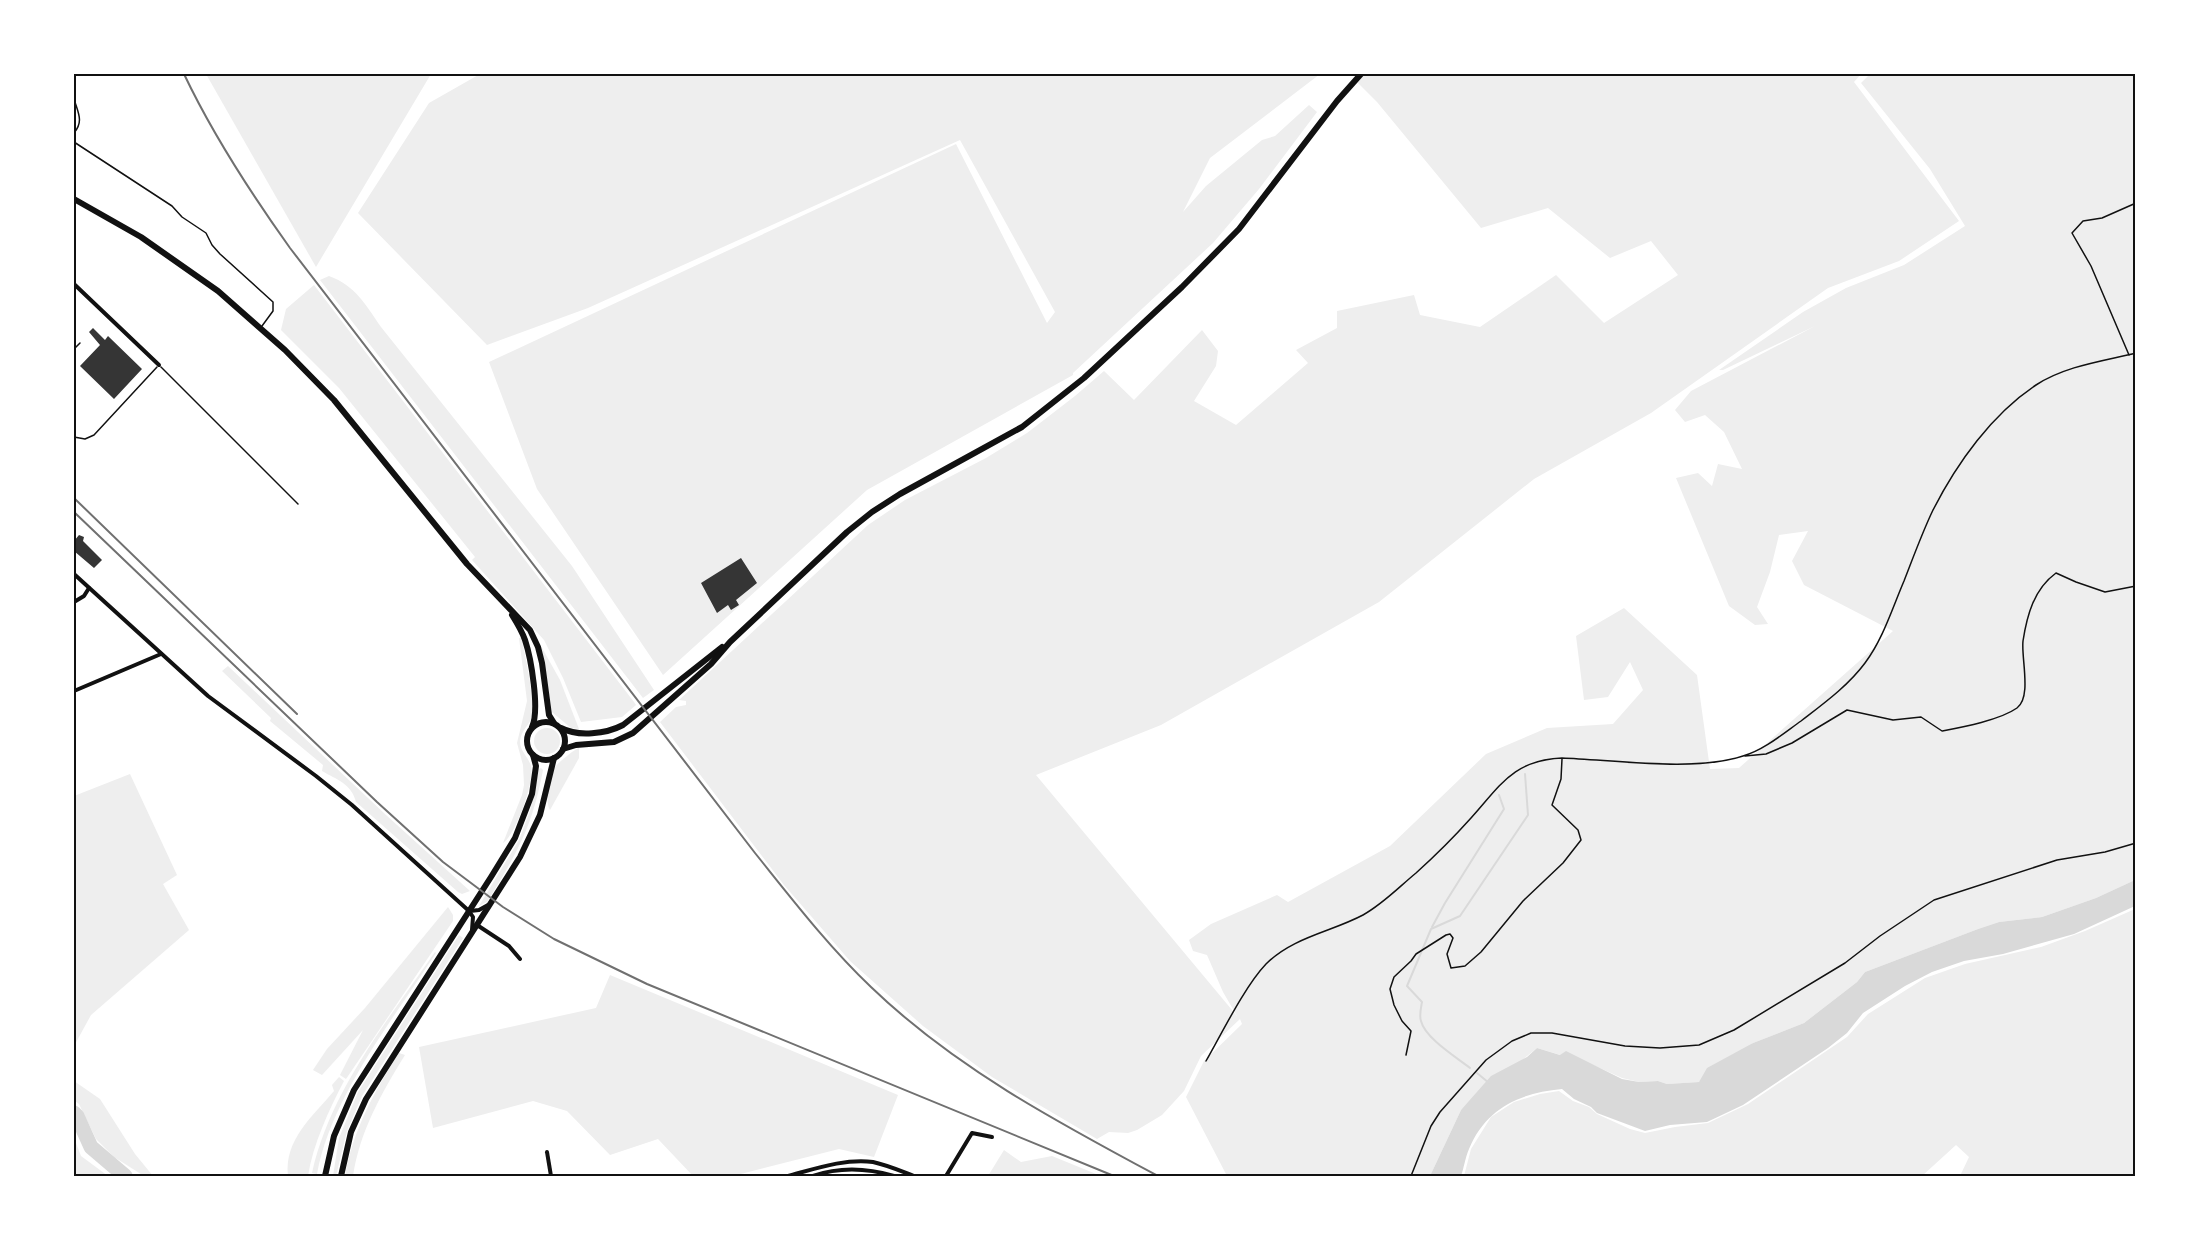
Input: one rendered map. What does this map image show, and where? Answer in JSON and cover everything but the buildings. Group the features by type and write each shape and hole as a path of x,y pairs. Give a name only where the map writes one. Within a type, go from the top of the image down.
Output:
{"main road":[{"path":"340,1176 351,1132 366,1099 520,857 537,823 554,758 563,749 576,745 615,742 633,733 711,664 730,642 833,544 872,512 900,494 1022,427 1084,378 1182,287 1239,229 1337,101 1361,74"},
{"path":"74,199 125,227 218,291 260,327 334,400 467,564 508,609 522,620 534,638 542,663 549,715 561,728 572,732 597,732 623,725 706,658 730,642"},
{"path":"325,1176 334,1136 354,1090 505,855 530,803 536,766 526,742 536,716 527,647 521,630 508,609"},
{"path":"532,727 540,722 554,723"},
{"path":"561,728 565,738 563,749"},
{"path":"533,755 546,760 554,758"}],"street":[{"path":"74,284 159,365"},
{"path":"74,574 207,696 352,805 469,911 474,922 468,939"},
{"path":"74,602 84,596 89,588"},
{"path":"74,691 160,654"},
{"path":"469,911 482,909 496,896"},
{"path":"477,925 509,946 520,959"},
{"path":"946,1176 972,1132 992,1137"},
{"path":"547,1152 550,1176"},
{"path":"788,1176 818,1168 862,1161 887,1166 914,1176"},
{"path":"813,1176 825,1172 855,1170 880,1172 894,1176"}],"lane":[{"path":"74,99 81,119 74,133"},
{"path":"74,142 165,201 182,218 206,233 212,246 273,302 273,311 260,327"},
{"path":"74,349 80,343"},
{"path":"74,437 85,439 94,435 159,365 298,504"}],"path":[{"path":"2129,355 2091,266 2072,233 2084,221 2102,218 2136,203"},
{"path":"1744,756 1768,743 1824,704 1865,663 1883,632 1934,510 1964,460 1990,426 2015,401 2038,384 2056,375 2092,363 2136,353"},
{"path":"1206,1061 1255,979 1264,966 1278,953 1381,904 1440,851 1501,782 1535,762 1562,758 1689,763 1716,762 1766,754 1792,743 1847,710 1893,720 1921,717 1942,731 1979,724 2018,708 2025,698 2023,642 2033,600 2046,581 2056,573 2105,592 2136,585"},
{"path":"1406,1054 1411,1031 1402,1021 1394,1005 1390,989 1394,977 1416,954 1450,934 1453,938 1447,954 1451,968 1465,966 1482,952 1523,901 1563,863 1581,840 1578,830 1552,805 1561,779 1562,758"},
{"path":"1411,1176 1431,1126 1440,1112 1486,1060 1512,1041 1531,1034 1552,1034 1625,1046 1660,1048 1699,1045 1734,1030 1845,963 1880,936 1934,900 2057,860 2105,852 2136,843"}],"shaded area":[{"path":"206,74 431,74 316,267"},
{"path":"480,74 1320,74 1210,158 1183,212 1206,186 1262,140 1275,136 1309,105 1317,112 1259,189 1213,243 1073,375 867,490 663,675 537,489 489,362 956,144 1047,323 1055,312 960,140 588,308 487,345 358,213 429,103"},
{"path":"1361,74 1861,74 1854,82 1959,221 1899,261 1828,288 1651,413 1534,479 1379,602 1161,725 1036,775 1237,1016 1223,992 1207,955 1193,951 1189,940 1211,924 1277,895 1288,902 1390,846 1486,754 1547,728 1613,724 1643,690 1630,662 1608,697 1584,700 1576,636 1624,608 1697,675 1710,769 1739,768 1893,631 1804,585 1792,561 1808,531 1779,535 1770,572 1757,607 1768,624 1755,625 1729,606 1676,478 1698,473 1712,486 1718,464 1742,469 1724,432 1705,415 1685,422 1675,410 1691,391 1815,326 1719,370 1803,312 1846,288 1904,265 1965,226 1930,169 1861,83 1870,74 2135,74 2135,880 2096,898 2042,917 1999,922 1865,972 1857,982 1804,1023 1753,1043 1699,1082 1667,1084 1658,1081 1639,1082 1622,1078 1591,1064 1537,1048 1461,1110 1430,1176 1227,1176 1186,1097 1204,1061 1242,1024 1240,1019 1201,1056 1184,1091 1162,1115 1137,1130 1128,1133 1109,1132 1097,1139 992,1077 923,1026 850,961 784,885 660,722 676,707 686,705 686,701 679,700 868,525 905,500 986,458 1027,433 1104,371 1134,400 1202,330 1218,351 1216,366 1194,401 1236,425 1308,363 1296,350 1337,328 1337,311 1414,295 1420,315 1480,327 1556,275 1604,323 1678,275 1651,241 1610,258 1548,208 1481,228 1377,102 1355,80"},
{"path":"329,276 353,290 365,303 381,327 572,566 654,690 643,698 320,280"},
{"path":"314,285 634,702 636,705 622,717 581,722 544,640 472,560 475,557 339,388 281,330 286,309"},
{"path":"519,638 521,638 527,665 533,709 520,745 530,763 531,773 519,819 503,843 524,785 523,765 517,743 527,701"},
{"path":"541,646 560,680 579,729 571,728 552,712"},
{"path":"228,666 470,891 462,894 458,892 356,802 347,786 322,771 323,765 270,721 271,718 222,671"},
{"path":"547,728 556,732 560,741 556,750 547,754 538,750 534,741 538,732"},
{"path":"579,748 579,758 550,810 547,796 551,773 561,761"},
{"path":"541,768 543,770 535,805 524,835 487,902 479,906 519,840 530,811"},
{"path":"130,774 177,875 163,884 189,930 91,1015 74,1046 74,796"},
{"path":"2135,880 2135,906 2074,934 2003,954 1964,961 1932,972 1863,1013 1847,1033 1828,1048 1743,1105 1707,1122 1670,1125 1645,1131 1597,1113 1562,1089 1547,1091 1519,1099 1495,1113 1476,1135 1466,1156 1461,1176 1430,1176 1461,1110 1491,1076 1527,1057 1537,1048 1560,1055 1566,1051 1622,1079 1639,1082 1658,1081 1667,1084 1699,1082 1707,1068 1753,1043 1804,1023 1857,982 1865,972 1999,922 2042,917 2096,898"},
{"path":"448,907 453,915 453,921 346,1079 340,1075 363,1030 322,1075 313,1070 327,1049 365,1008"},
{"path":"2135,909 2135,1176 1960,1176 1969,1157 1956,1145 1922,1176 1464,1176 1471,1149 1491,1117 1514,1102 1559,1091 1573,1101 1589,1107 1597,1114 1630,1129 1645,1133 1708,1123 1748,1104 1847,1037 1868,1014 1925,978 1965,964 2041,947"},
{"path":"459,935 463,938 362,1096 347,1131 336,1176 333,1176 339,1138 358,1092"},
{"path":"435,952 350,1087 324,1145 317,1174 312,1173 332,1113 346,1085 380,1030"},
{"path":"610,975 898,1095 874,1157 839,1149 733,1176 693,1176 658,1139 610,1155 567,1111 533,1101 433,1128 419,1047 596,1008"},
{"path":"399,1053 405,1055 366,1128 353,1176 345,1176 359,1127 381,1082"},
{"path":"339,1077 344,1081 327,1115 308,1176 288,1176 290,1151 295,1140 334,1091 332,1085"},
{"path":"74,1081 100,1099 135,1154 153,1176 144,1176 114,1157 96,1139 79,1104 74,1100"},
{"path":"74,1138 81,1156 108,1176 74,1176"},
{"path":"1004,1150 1021,1162 1052,1156 1101,1176 988,1176"}],"waterway":[{"path":"1470,1068 1428,1034 1420,1019 1422,1002 1407,986 1431,929 1460,916 1528,815 1525,774"},
{"path":"1432,927 1504,809 1499,795"},
{"path":"1477,1073 1489,1083"},
{"path":"74,1113 91,1147 125,1176"}],"railway":[{"path":"184,74 233,163 290,248 755,853 825,939 871,987 903,1016 972,1068 1045,1114 1158,1176"},
{"path":"74,498 297,714"},
{"path":"74,512 377,802 443,862 503,907 554,939 647,984 1114,1176"}]}
